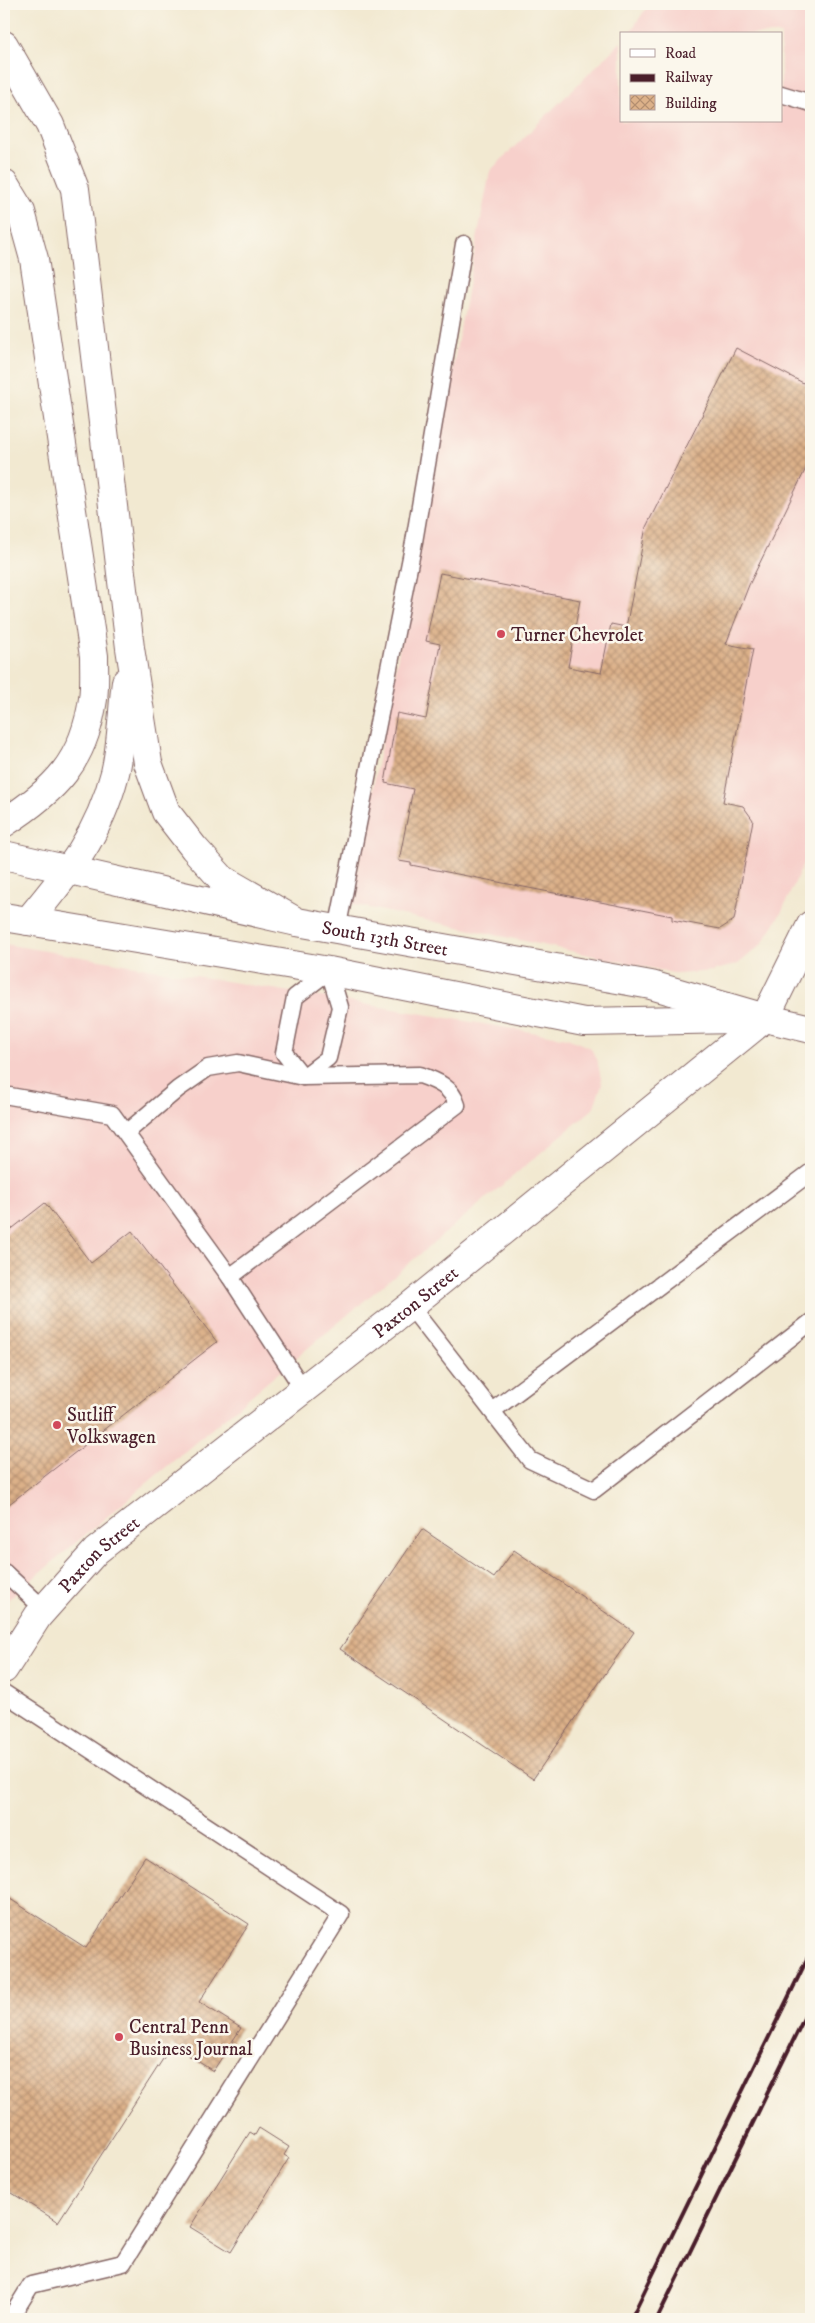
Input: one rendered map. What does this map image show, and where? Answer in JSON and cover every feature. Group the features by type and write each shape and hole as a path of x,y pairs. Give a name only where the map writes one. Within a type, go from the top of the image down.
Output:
{"main road":[{"path":"4,45 50,125 75,189 130,648 148,763 166,812 194,848 222,879 297,922"},
{"path":"4,184 21,212 34,259 94,656 94,698 82,744 55,785 32,805 4,823"},
{"path":"16,919 71,869 101,817 115,772 130,648"},
{"name":"South 13th Street","path":"4,855 297,922 651,985 811,1029"},
{"name":"South 13th Street","path":"16,919 329,971 584,1022 766,1018"},
{"name":"Paxton Street","path":"4,1670 44,1609 96,1551 410,1306 766,1018 811,924"}],"lane":[{"path":"782,94 811,103"},
{"path":"337,930 414,542 464,244"},
{"path":"329,971 340,1007 328,1058 303,1077 284,1054 295,997 329,971"},
{"path":"126,1132 178,1089 208,1068 238,1063 303,1077 381,1074 420,1076 434,1080 454,1094 457,1105 230,1277"},
{"path":"4,1095 112,1114 230,1277 303,1389"},
{"path":"492,1411 811,1172"},
{"path":"410,1306 530,1460 594,1490 811,1322"},
{"path":"4,1572 44,1609"},
{"path":"4,1694 341,1914 123,2263 31,2285 10,2319"}],"shaded area":[{"path":"649,4 811,4 811,847 781,913 762,944 738,964 712,971 678,974 351,904 490,171 620,43 620,122 782,122 782,32 630,32"},
{"path":"4,944 567,1038 591,1048 598,1064 602,1084 593,1109 4,1603"}],"building":[{"name":"Turner Chevrolet","path":"736,348 811,387 811,458 749,585 726,644 753,649 723,802 743,806 753,820 734,920 720,929 672,920 672,916 411,865 411,863 399,861 413,789 385,783 397,713 426,719 440,644 426,641 440,573 580,600 568,667 601,673 611,624 626,627 646,527"},
{"name":"Sutliff Volkswagen","path":"45,1203 91,1263 132,1231 217,1342 4,1508 4,1235"},
{"path":"422,1529 494,1578 514,1550 634,1632 533,1779 340,1649"},
{"name":"Central Penn Business Journal","path":"145,1857 249,1924 199,2002 241,2028 213,2071 172,2045 58,2222 4,2188 4,1895 86,1948"},
{"path":"259,2128 289,2147 284,2155 289,2158 231,2252 190,2227 250,2132 255,2135"}],"railway":[{"path":"631,2319 811,1951"},
{"path":"657,2319 811,2004"}],"place":[{"name":"Turner Chevrolet","path":"501,634"},
{"name":"Sutliff Volkswagen","path":"57,1425"},
{"name":"Central Penn Business Journal","path":"119,2037"}]}
